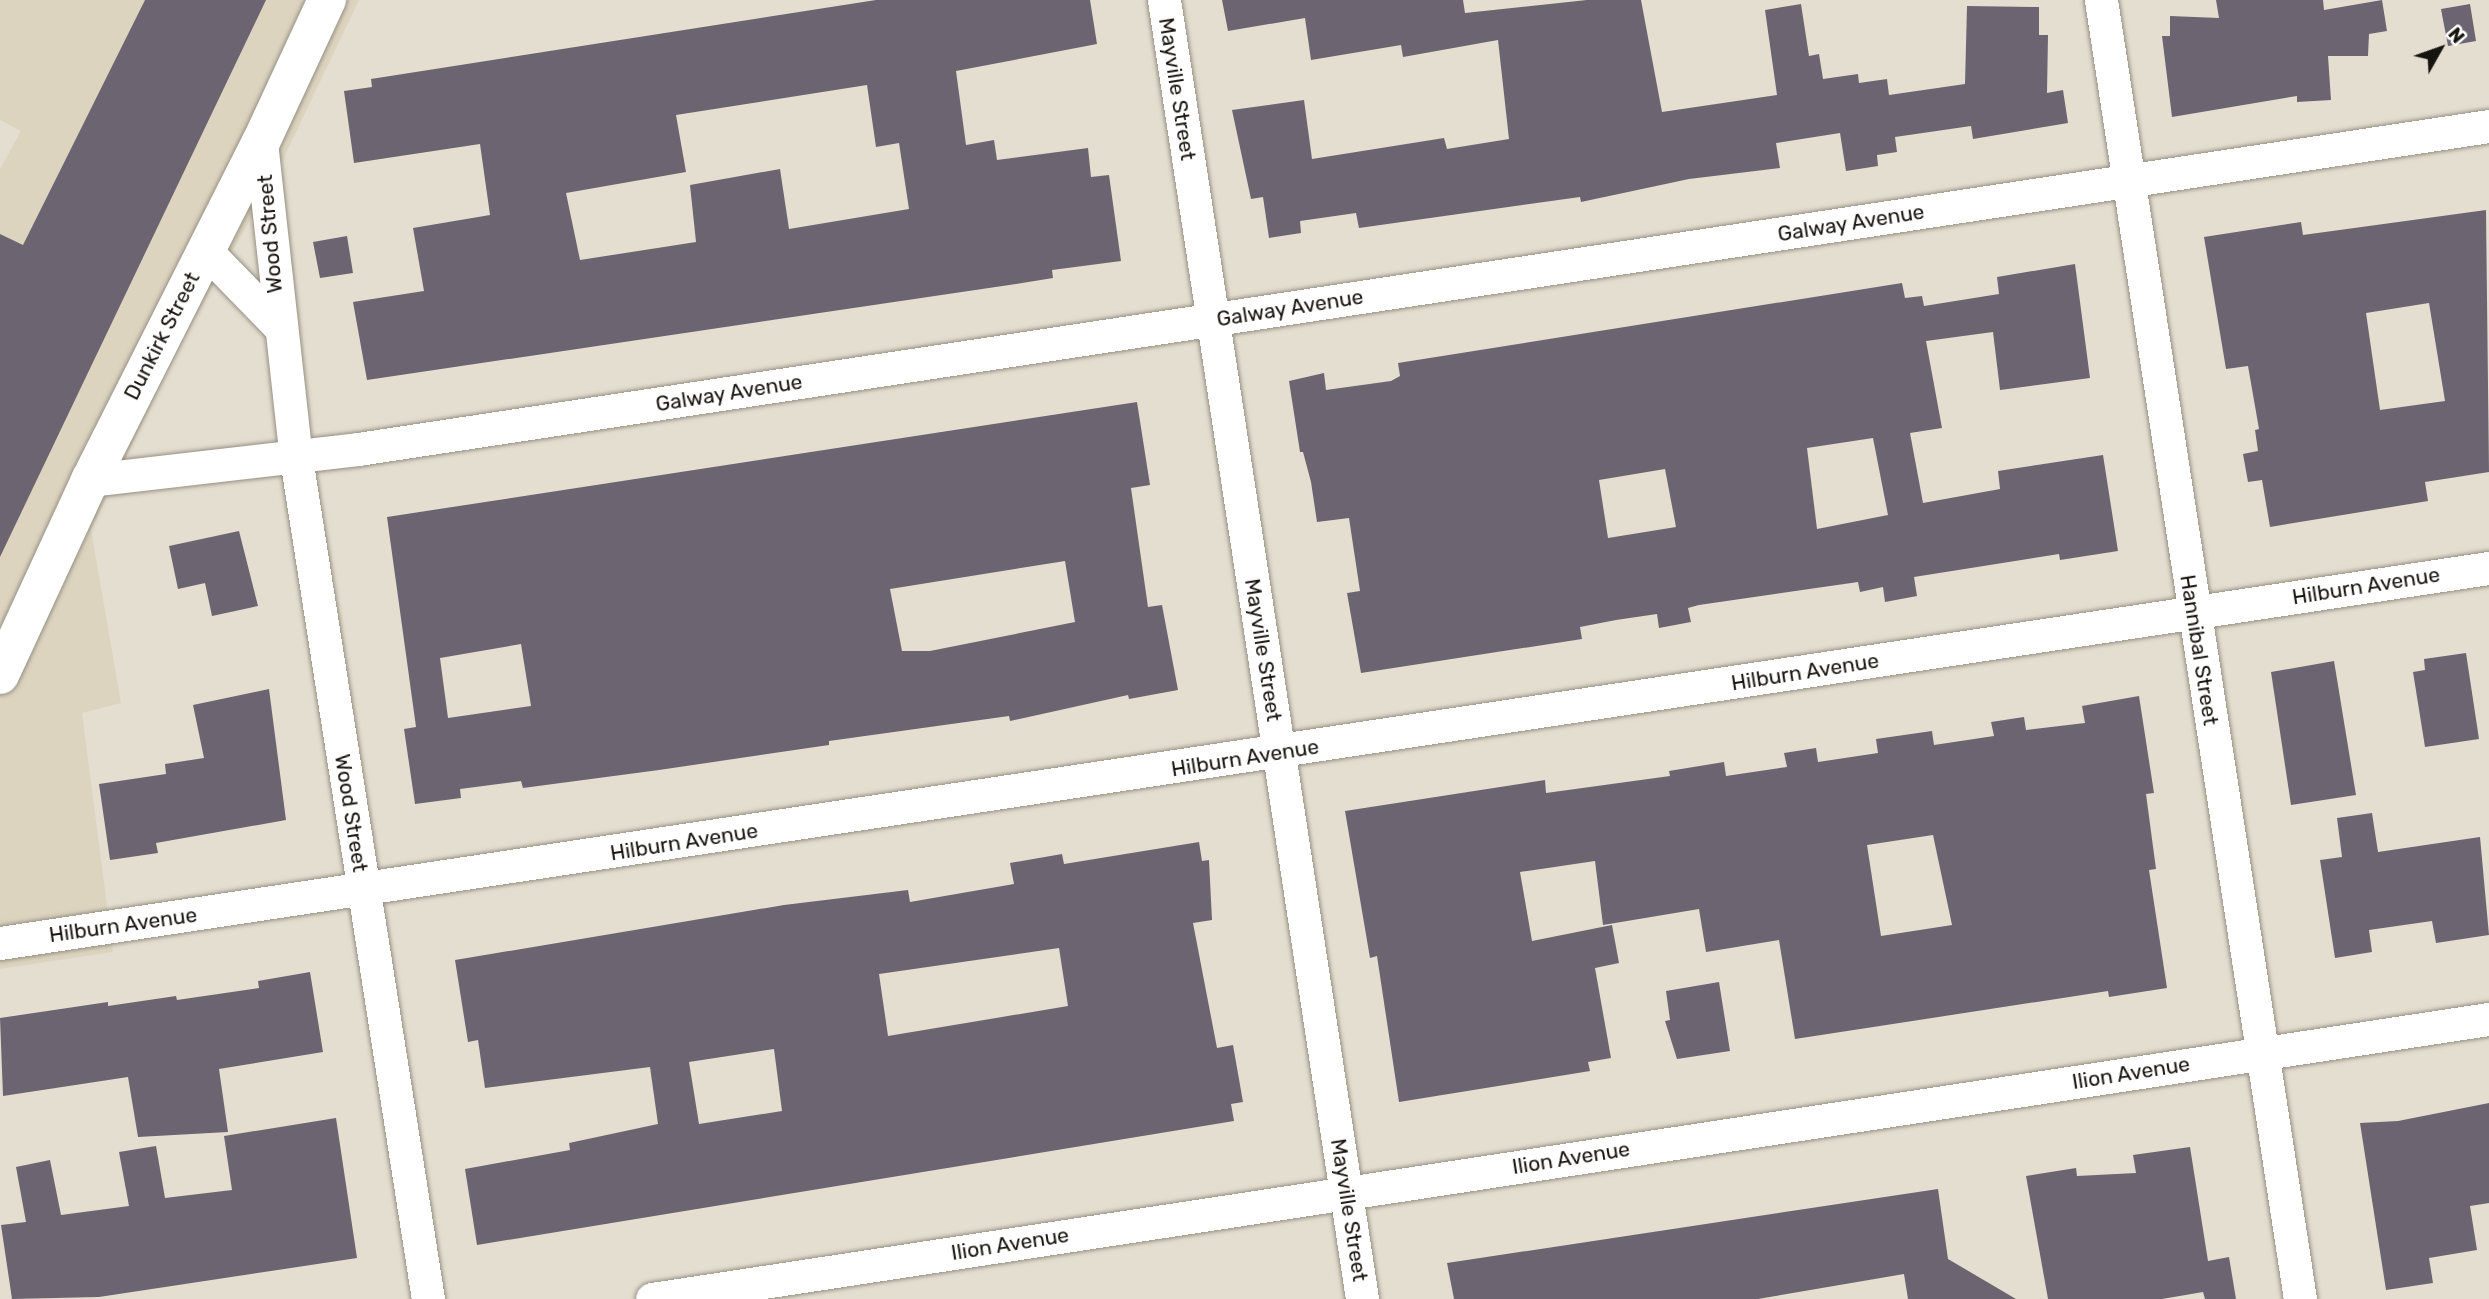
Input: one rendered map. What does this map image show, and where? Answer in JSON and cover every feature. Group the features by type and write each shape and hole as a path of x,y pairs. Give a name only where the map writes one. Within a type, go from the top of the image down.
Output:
{"main road":[{"name":"Dunkirk Street","path":"0,675 90,480 261,142 327,0"}],"street":[{"name":"Mayville Street","path":"1164,0 1362,1299"},
{"name":"Hannibal Street","path":"2101,0 2300,1299"},
{"name":"Galway Avenue","path":"90,480 296,458 2489,126"},
{"name":"Wood Street","path":"261,142 279,326 296,458 428,1299"},
{"name":"Wood Street","path":"205,250 279,326"},
{"name":"Hilburn Avenue","path":"0,943 1279,753 2489,568"},
{"name":"Ilion Avenue","path":"652,1299 2489,1019"}],"shaded area":[{"path":"0,0 359,0 278,170 180,344 91,530 121,703 82,713 113,952 0,969 0,169 21,131 0,120"}],"building":[{"path":"145,0 266,0 0,557 0,234 23,245"},
{"path":"876,0 1090,0 1097,44 956,71 966,145 994,140 997,160 1088,148 1091,177 1109,175 1121,261 1052,270 1053,278 1016,284 367,380 353,302 424,291 413,228 490,215 480,144 354,163 344,91 372,87 371,79","holes":["867,85 876,147 899,143 909,209 789,229 780,169 690,185 696,242 580,260 566,193 686,172 676,115"]},
{"path":"1222,0 1463,0 1465,13 1587,0 1641,0 1662,112 1777,95 1765,10 1801,4 1809,56 1819,54 1823,79 1858,74 1859,83 1887,79 1889,95 1965,84 1967,6 2039,7 2039,35 2048,35 2047,93 2063,90 2068,123 1973,139 1971,126 1895,137 1897,152 1877,155 1878,166 1846,171 1840,133 1776,143 1780,168 1689,179 1581,202 1580,197 1359,228 1356,213 1300,221 1301,233 1269,238 1263,197 1251,199 1232,110 1304,100 1312,159 1444,138 1447,149 1509,139 1498,40 1403,57 1401,45 1311,60 1305,18 1228,31"},
{"path":"2216,0 2323,0 2324,10 2382,0 2387,31 2369,34 2368,56 2328,56 2331,100 2297,102 2297,96 2172,117 2162,36 2170,36 2170,16 2219,18"},
{"path":"2470,4 2476,41 2448,46 2441,9"},
{"path":"2486,210 2489,472 2425,482 2428,501 2270,527 2262,480 2248,482 2243,454 2258,451 2255,430 2259,429 2248,366 2226,369 2204,237 2301,222 2303,235","holes":["2429,303 2445,401 2380,410 2366,313"]},
{"path":"347,236 353,273 320,278 313,242"},
{"path":"2075,264 2090,378 2000,390 1993,332 1926,341 1942,428 1910,433 1923,503 2000,489 1998,471 2103,455 2118,551 2060,560 2059,554 1914,577 1917,596 1885,602 1883,587 1860,592 1858,582 1699,605 1688,608 1691,622 1659,628 1657,614 1616,620 1580,627 1582,639 1361,673 1347,593 1360,591 1349,518 1317,522 1311,482 1303,452 1300,452 1289,381 1324,373 1326,390 1391,381 1400,376 1398,363 1902,283 1905,298 1922,296 1924,306 1999,294 1997,277","holes":["1873,438 1888,515 1817,529 1807,448","1665,469 1676,527 1608,538 1599,480"]},
{"path":"1137,402 1150,485 1131,488 1148,607 1162,605 1178,690 1129,699 1128,695 1010,721 1009,716 829,741 829,745 659,770 523,788 521,781 460,789 461,798 415,804 404,729 416,727 387,517","holes":["1065,561 1075,622 930,651 902,651 890,589","521,644 531,706 448,718 440,658"]},
{"path":"239,531 258,606 212,616 205,583 178,589 169,546"},
{"path":"2466,653 2479,739 2425,747 2413,672 2425,670 2424,659"},
{"path":"2334,661 2356,795 2291,805 2271,672"},
{"path":"269,689 286,820 156,843 158,853 110,860 99,784 166,774 165,764 204,758 193,705"},
{"path":"2139,696 2154,793 2146,794 2156,869 2149,870 2167,988 2109,997 2108,991 1795,1039 1779,940 1706,952 1699,909 1603,925 1595,861 1520,872 1532,941 1612,925 1619,963 1595,968 1611,1058 1588,1062 1590,1071 1399,1102 1377,956 1370,958 1345,811 1545,780 1546,793 1670,776 1669,771 1724,762 1726,776 1787,767 1784,753 1816,748 1818,762 1878,753 1876,739 1932,731 1934,745 1994,736 1991,722 2024,717 2026,730 2085,723 2082,706","holes":["1933,835 1952,925 1881,936 1867,845"]},
{"path":"2372,813 2378,852 2480,837 2489,935 2436,943 2432,921 2369,930 2372,952 2335,958 2320,860 2342,857 2337,818"},
{"path":"1199,842 1202,861 1209,860 1212,920 1193,923 1217,1048 1233,1045 1243,1102 1231,1104 1234,1121 477,1245 465,1169 570,1150 569,1143 658,1124 650,1067 485,1088 478,1040 468,1042 455,960 784,905 908,890 910,902 1014,884 1010,863 1062,854 1064,864","holes":["1059,948 1068,1006 888,1036 879,974","774,1049 782,1111 699,1124 689,1062"]},
{"path":"310,972 323,1052 219,1069 228,1132 138,1137 128,1077 3,1096 0,1018 108,1002 108,1006 176,996 177,1000 259,988 258,981"},
{"path":"1719,982 1730,1051 1677,1059 1665,1021 1670,1020 1666,991"},
{"path":"2489,1103 2489,1203 2470,1206 2477,1250 2429,1258 2433,1283 2386,1290 2360,1123 2398,1121"},
{"path":"336,1118 357,1258 99,1297 12,1299 1,1225 26,1222 16,1167 50,1160 61,1215 129,1206 119,1152 156,1146 165,1198 232,1190 224,1136"},
{"path":"2190,1147 2208,1261 2229,1257 2236,1299 2205,1299 2203,1292 2162,1299 2048,1299 2026,1176 2076,1168 2077,1176 2136,1173 2133,1155"},
{"path":"1938,1189 1948,1259 2016,1299 1908,1299 1904,1274 1758,1299 1454,1299 1447,1263"}]}
